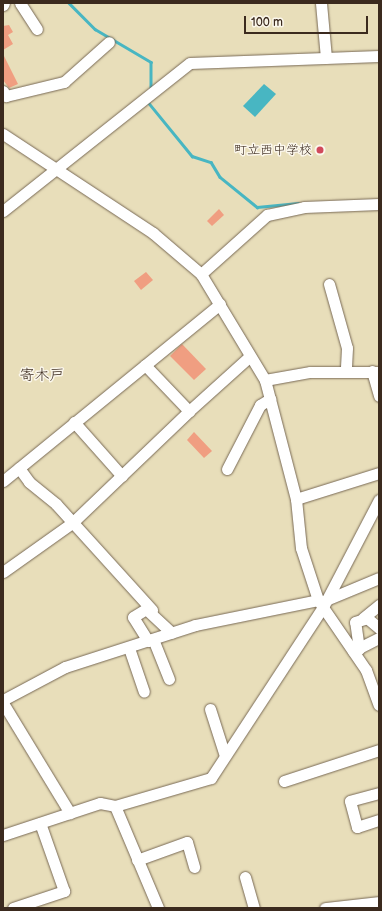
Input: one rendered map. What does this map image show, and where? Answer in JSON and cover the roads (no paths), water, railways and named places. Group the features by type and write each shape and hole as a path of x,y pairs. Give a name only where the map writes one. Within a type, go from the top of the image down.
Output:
{"street":[{"path":"20,3 37,29"},
{"path":"321,3 326,58"},
{"path":"3,91 6,96 64,82 109,42"},
{"path":"3,211 190,63 379,56"},
{"path":"3,134 57,167 153,232 201,274 265,380 296,499 301,548 322,602 356,650 366,670 379,705"},
{"path":"201,274 267,215 304,207 379,205"},
{"path":"329,284 347,348 346,370"},
{"path":"3,481 220,304"},
{"path":"3,572 72,523 189,411 250,356"},
{"path":"145,365 189,411"},
{"path":"265,380 310,372 346,370 375,372 379,396"},
{"path":"227,469 260,405 270,399"},
{"path":"74,422 122,476"},
{"path":"18,468 72,523 172,633"},
{"path":"296,499 379,473"},
{"path":"3,835 100,803 115,806 212,778 322,602 379,500"},
{"path":"70,812 3,702 65,667 129,648 172,633 275,607 322,602 379,578"},
{"path":"356,650 355,622 379,606"},
{"path":"152,610 146,609 133,617 150,640 169,679"},
{"path":"363,618 379,628"},
{"path":"356,650 379,638"},
{"path":"129,648 144,692"},
{"path":"210,709 225,756"},
{"path":"284,781 379,750"},
{"path":"379,793 350,801 357,827 379,820"},
{"path":"115,806 158,908"},
{"path":"13,908 64,891 40,823"},
{"path":"137,860 187,842 194,867"},
{"path":"245,877 254,908"},
{"path":"324,908 376,904"}],"water":[{"path":"264,84 276,94 255,117 243,106"}],"waterway":[{"path":"69,3 95,29 151,62 151,89"},
{"path":"148,102 192,156 211,162 220,177 257,207 298,203"}],"place":[{"name":"町立西中学校","path":"320,150"}],"district":[{"name":"寄木戸","path":"42,376"}]}
